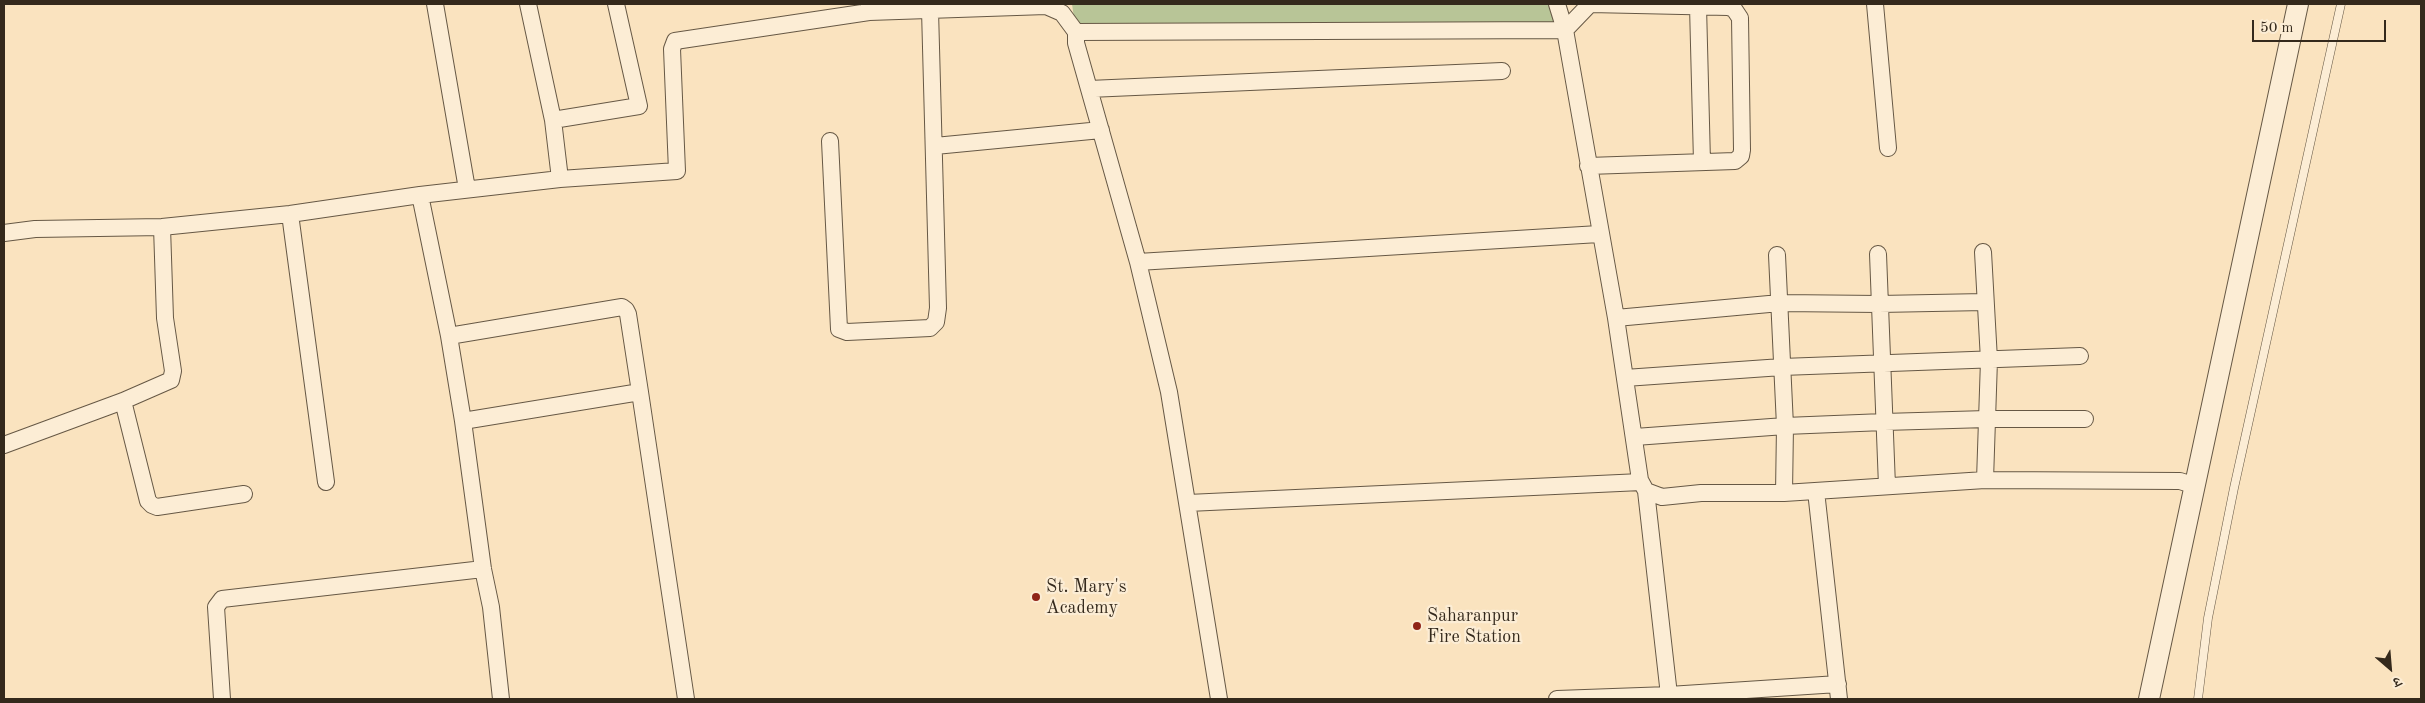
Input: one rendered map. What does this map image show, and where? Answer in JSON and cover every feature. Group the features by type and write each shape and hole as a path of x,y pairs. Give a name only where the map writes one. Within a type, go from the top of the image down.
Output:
{"street":[{"path":"434,4 467,189"},
{"path":"528,4 553,120 560,179"},
{"path":"553,120 639,106 616,4"},
{"path":"1557,4 1565,30 1644,487 1669,697"},
{"path":"1076,32 1565,30 1590,4 1728,7 1734,9 1740,18 1741,156 1735,161 1588,166"},
{"path":"1875,4 1888,148"},
{"path":"2150,699 2298,4"},
{"path":"4,233 35,228 162,227 290,214 467,189 560,179 678,171 672,49 675,40 869,8 930,10 1046,6 1062,13 1076,32 1076,44 1138,262 1169,392 1219,699"},
{"path":"1698,6 1702,162"},
{"path":"830,141 838,323 841,331 926,328 936,322 938,308 930,10"},
{"path":"1089,89 1502,71"},
{"path":"935,146 1101,130"},
{"path":"420,195 449,336 463,421 483,569 492,606 501,699"},
{"path":"290,214 326,482"},
{"path":"4,445 123,401 168,382 172,376 165,318 162,227"},
{"path":"1138,262 1599,234"},
{"path":"1983,252 1984,302 1989,360 1985,480"},
{"path":"1878,254 1887,486"},
{"path":"1777,256 1785,426 1784,493"},
{"path":"1616,318 1780,303 1984,302"},
{"path":"449,336 622,307 628,314 686,699"},
{"path":"1625,378 1782,366 2080,356"},
{"path":"463,421 640,392"},
{"path":"123,401 148,501 157,507 244,494"},
{"path":"1635,437 1785,426 1884,422 2085,419"},
{"path":"1188,503 1644,487 1662,497 1701,493 1784,493 1985,480 2180,481 2196,486"},
{"path":"1557,699 1838,692 1816,491"},
{"path":"222,699 216,607 222,599 483,569"}],"lane":[{"path":"2198,699 2208,618 2234,488 2341,4"}],"green space":[{"path":"1072,4 1557,4 1565,30 1076,32"}],"place":[{"name":"St. Mary's Academy","path":"1036,597"},
{"name":"Saharanpur Fire Station","path":"1417,626"}]}
